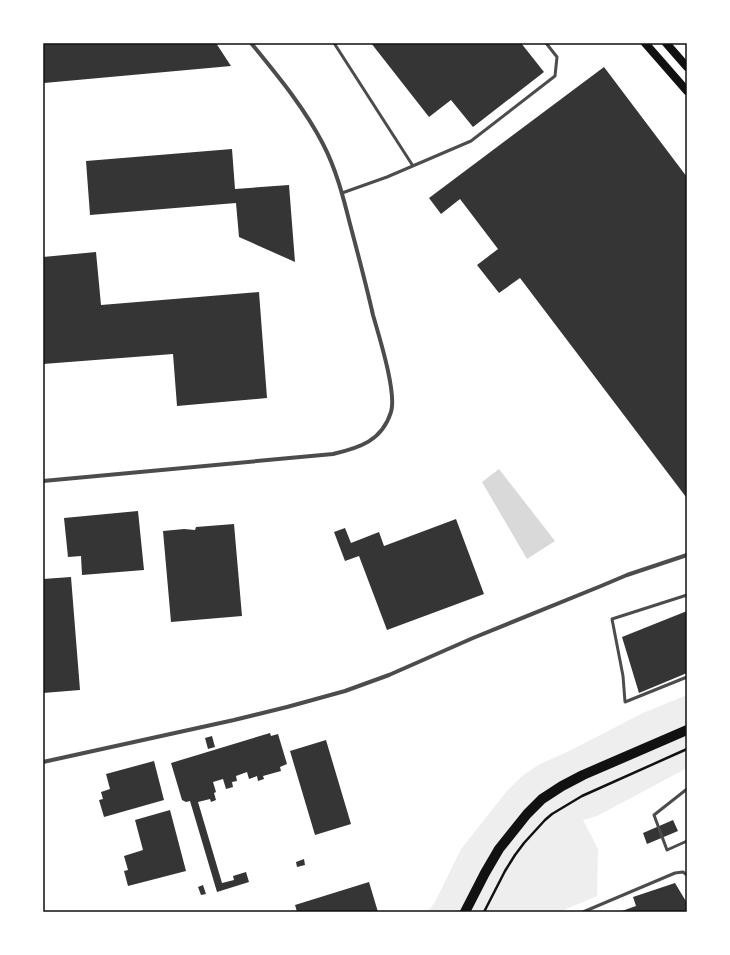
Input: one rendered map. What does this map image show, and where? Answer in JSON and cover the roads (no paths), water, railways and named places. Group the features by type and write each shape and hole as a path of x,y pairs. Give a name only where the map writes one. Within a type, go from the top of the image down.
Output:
{"main road":[{"path":"645,43 687,91"},
{"path":"666,43 687,67"},
{"path":"466,912 485,873 500,849 527,814 542,799 583,775 687,730"}],"street":[{"path":"43,481 333,454 355,449 365,444 374,438 388,420 392,411 392,400 386,366 336,172 309,118 251,43"},
{"path":"43,762 250,716 345,691 389,675 601,586 687,555"}],"lane":[{"path":"334,43 413,166"},
{"path":"342,193 387,177 471,141 555,76 557,58 546,43"},
{"path":"687,595 612,619 623,676 625,702 687,677"},
{"path":"687,789 654,815 667,850 687,840"},
{"path":"583,912 674,873 683,872 687,875"}]}
